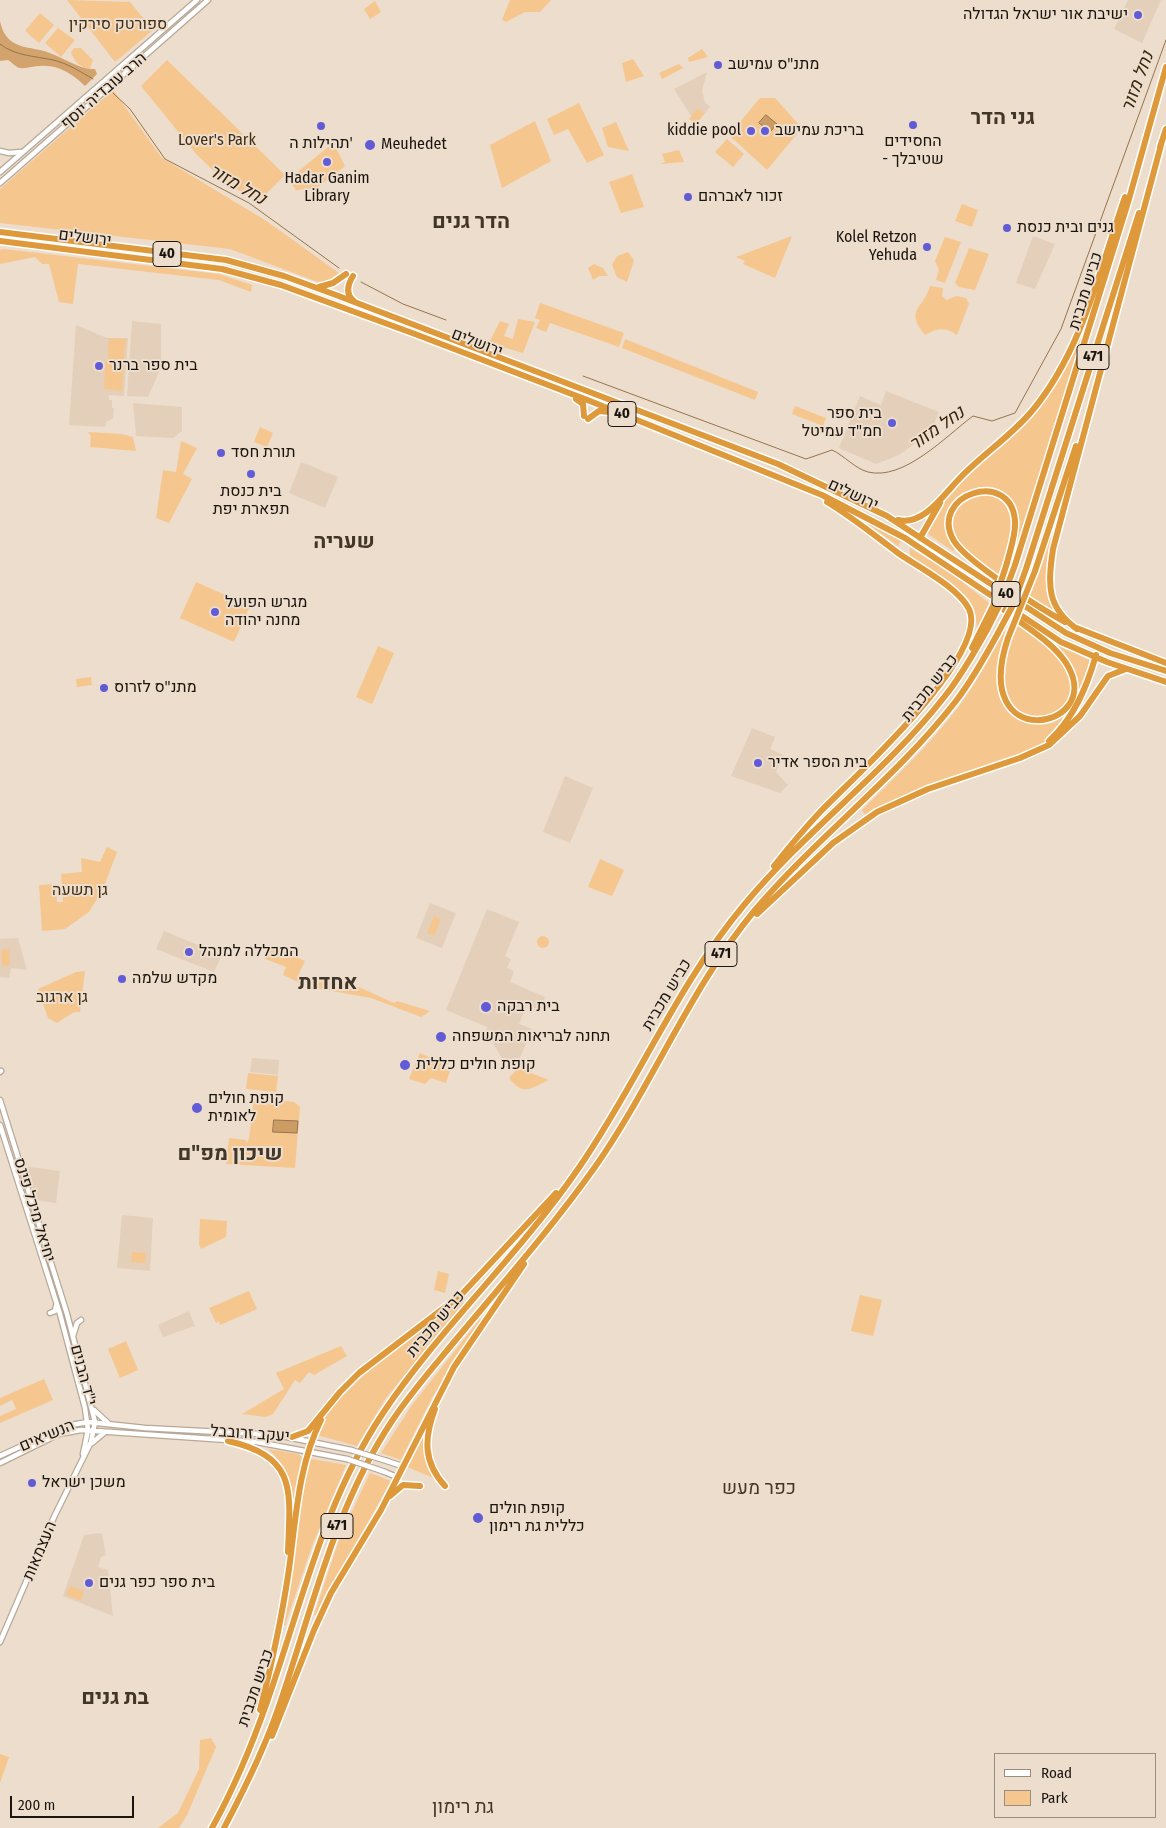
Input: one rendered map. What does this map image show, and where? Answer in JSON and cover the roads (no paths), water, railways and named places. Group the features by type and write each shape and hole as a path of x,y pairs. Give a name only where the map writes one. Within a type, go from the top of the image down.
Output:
{"highway":[{"name":"כביש מכבית","path":"212,1828 253,1741 319,1540 357,1455 404,1385 538,1223 582,1164 695,973 743,906 790,854 915,731 948,693 1002,600 1015,565 1126,209 1140,152 1166,68"},
{"name":"כביש מכבית","path":"224,1828 252,1771 278,1708 328,1550 348,1501 392,1421 421,1382 552,1224 608,1147 695,996 739,930 781,882 936,725 965,688 998,634 1026,569 1166,129"},
{"path":"1077,629 1064,619 1055,605 1050,592 1049,576 1057,528 1161,145"},
{"path":"887,516 903,521 916,519 932,508 950,488 1024,420 1046,393 1078,333 1140,152"},
{"name":"ירושלים","path":"1,232 226,260 310,285 778,464 887,516 920,536"},
{"name":"ירושלים","path":"0,241 222,269 281,285 628,416 807,489 877,522 921,548"},
{"path":"0,245 13,242"},
{"path":"310,285 325,286 350,275 349,294 357,303"},
{"path":"956,572 1048,645 1066,663 1074,685 1070,703 1061,713 1047,720 1033,722 1020,716 1009,706 1002,692 1000,676 1008,638 1035,570 1103,364"},
{"path":"550,386 582,402 586,418 599,411 628,416"},
{"path":"921,548 920,536 950,488"},
{"path":"743,906 801,833 927,700 960,655 972,627 968,608 954,592 897,552 860,522 807,489"},
{"path":"986,626 997,596 1007,563 1015,527 1011,507 1003,498 993,492 981,491 967,494 957,503 951,515 950,528 957,544 967,555 1021,594 1077,629 1166,663"},
{"name":"40","path":"920,536 1046,622 1095,647 1166,671"},
{"name":"40","path":"921,548 1041,630 1096,657 1166,682"},
{"path":"1020,758 1043,746 1063,728 1082,696 1096,657 1095,647"},
{"path":"739,930 833,843 877,812 928,788 1039,751 1058,740 1085,710 1108,676 1116,671 1129,669"},
{"path":"292,1437 308,1431 359,1373 468,1289 582,1164"},
{"path":"252,1771 279,1722 326,1603 385,1503 446,1382 476,1332 552,1224"},
{"path":"445,1486 431,1467 426,1447 429,1425 446,1382"},
{"path":"253,1741 275,1652 287,1586 302,1468 311,1440 330,1404"},
{"path":"228,1440 263,1452 275,1461 284,1475 288,1520 287,1586"},
{"path":"385,1503 400,1486 408,1484 420,1486"}],"main road":[{"name":"הרב עובדיה יוסף","path":"0,172 197,0"},
{"name":"הרב עובדיה יוסף","path":"0,183 208,0"},
{"path":"0,151 14,154 22,152"},
{"name":"יחיאל מיכל פינס","path":"0,1100 68,1319"},
{"name":"יחיאל מיכל פינס","path":"0,1124 61,1319"},
{"path":"50,1313 55,1311 57,1305"},
{"name":"י''ד הבנים","path":"61,1319 88,1422"},
{"name":"י''ד הבנים","path":"68,1319 92,1408 95,1422 94,1431"},
{"path":"72,1337 76,1323 81,1320"},
{"path":"76,1422 82,1417 85,1408"},
{"path":"92,1408 102,1419 112,1425"},
{"name":"הנשיאים","path":"0,1456 76,1422 95,1422"},
{"name":"העצמאות","path":"81,1461 88,1422"},
{"name":"יעקב זרובבל","path":"95,1422 112,1425 256,1433 292,1437 351,1450 402,1466"},
{"name":"הנשיאים","path":"0,1464 59,1434 88,1430 94,1431"},
{"name":"יעקב זרובבל","path":"94,1431 257,1442 347,1460 397,1476"},
{"name":"העצמאות","path":"0,1642 89,1446 94,1431"},
{"path":"89,1446 106,1432"}],"waterway":[{"name":"נחל מזור","path":"583,376 806,459 832,450 858,468 868,472 882,473 910,464 973,416 992,421 1015,413 1061,329 1166,40"},
{"name":"נחל מזור","path":"0,44 12,51 25,55 63,63 93,79"},
{"name":"נחל מזור","path":"113,93 130,109 165,159 249,203 339,268"},
{"name":"נחל מזור","path":"361,282 403,304 446,320"}],"place":[{"name":"ישיבת אור ישראל הגדולה","path":"1138,15"},
{"name":"מתנ\"ס עמישב","path":"718,65"},
{"name":"החסידים - שטיבלך","path":"913,125"},
{"name":"תהילות ה'","path":"321,126"},
{"name":"kiddie pool","path":"751,131"},
{"name":"בריכת עמישב","path":"765,131"},
{"name":"Meuhedet","path":"370,145"},
{"name":"Hadar Ganim Library","path":"327,162"},
{"name":"זכור לאברהם","path":"688,197"},
{"name":"גנים ובית כנסת","path":"1007,228"},
{"name":"Kolel Retzon Yehuda","path":"927,247"},
{"name":"בית ספר ברנר","path":"99,366"},
{"name":"בית ספר חמ\"ד עמיטל","path":"892,423"},
{"name":"תורת חסד","path":"221,453"},
{"name":"בית כנסת תפארת יפת","path":"251,474"},
{"name":"מגרש הפועל מחנה יהודה","path":"215,612"},
{"name":"מתנ\"ס לזרוס","path":"104,688"},
{"name":"בית הספר אדיר","path":"758,763"},
{"name":"המכללה למנהל","path":"189,952"},
{"name":"מקדש שלמה","path":"122,979"},
{"name":"בית רבקה","path":"486,1007"},
{"name":"תחנה לבריאות המשפחה","path":"441,1037"},
{"name":"קופת חולים כללית","path":"405,1065"},
{"name":"קופת חולים לאומית","path":"197,1108"},
{"name":"משכן ישראל","path":"32,1483"},
{"name":"קופת חולים כללית גת רימון","path":"478,1518"},
{"name":"בית ספר כפר גנים","path":"89,1583"}],"district":[{"name":"גני הדר","path":"1003,118"},
{"name":"הדר גנים","path":"471,222"},
{"name":"שעריה","path":"344,542"},
{"name":"אחדות","path":"328,983"},
{"name":"שיכון מפ\"ם","path":"230,1154"},
{"name":"כפר מעש","path":"759,1489"},
{"name":"בת גנים","path":"115,1698"},
{"name":"גת רימון","path":"463,1808"}],"park label":[{"name":"ספורטק סירקין","path":"118,25"},
{"name":"Lover's Park","path":"217,141"},
{"name":"גן תשעה","path":"80,891"},
{"name":"גן ארגוב","path":"62,998"}]}
